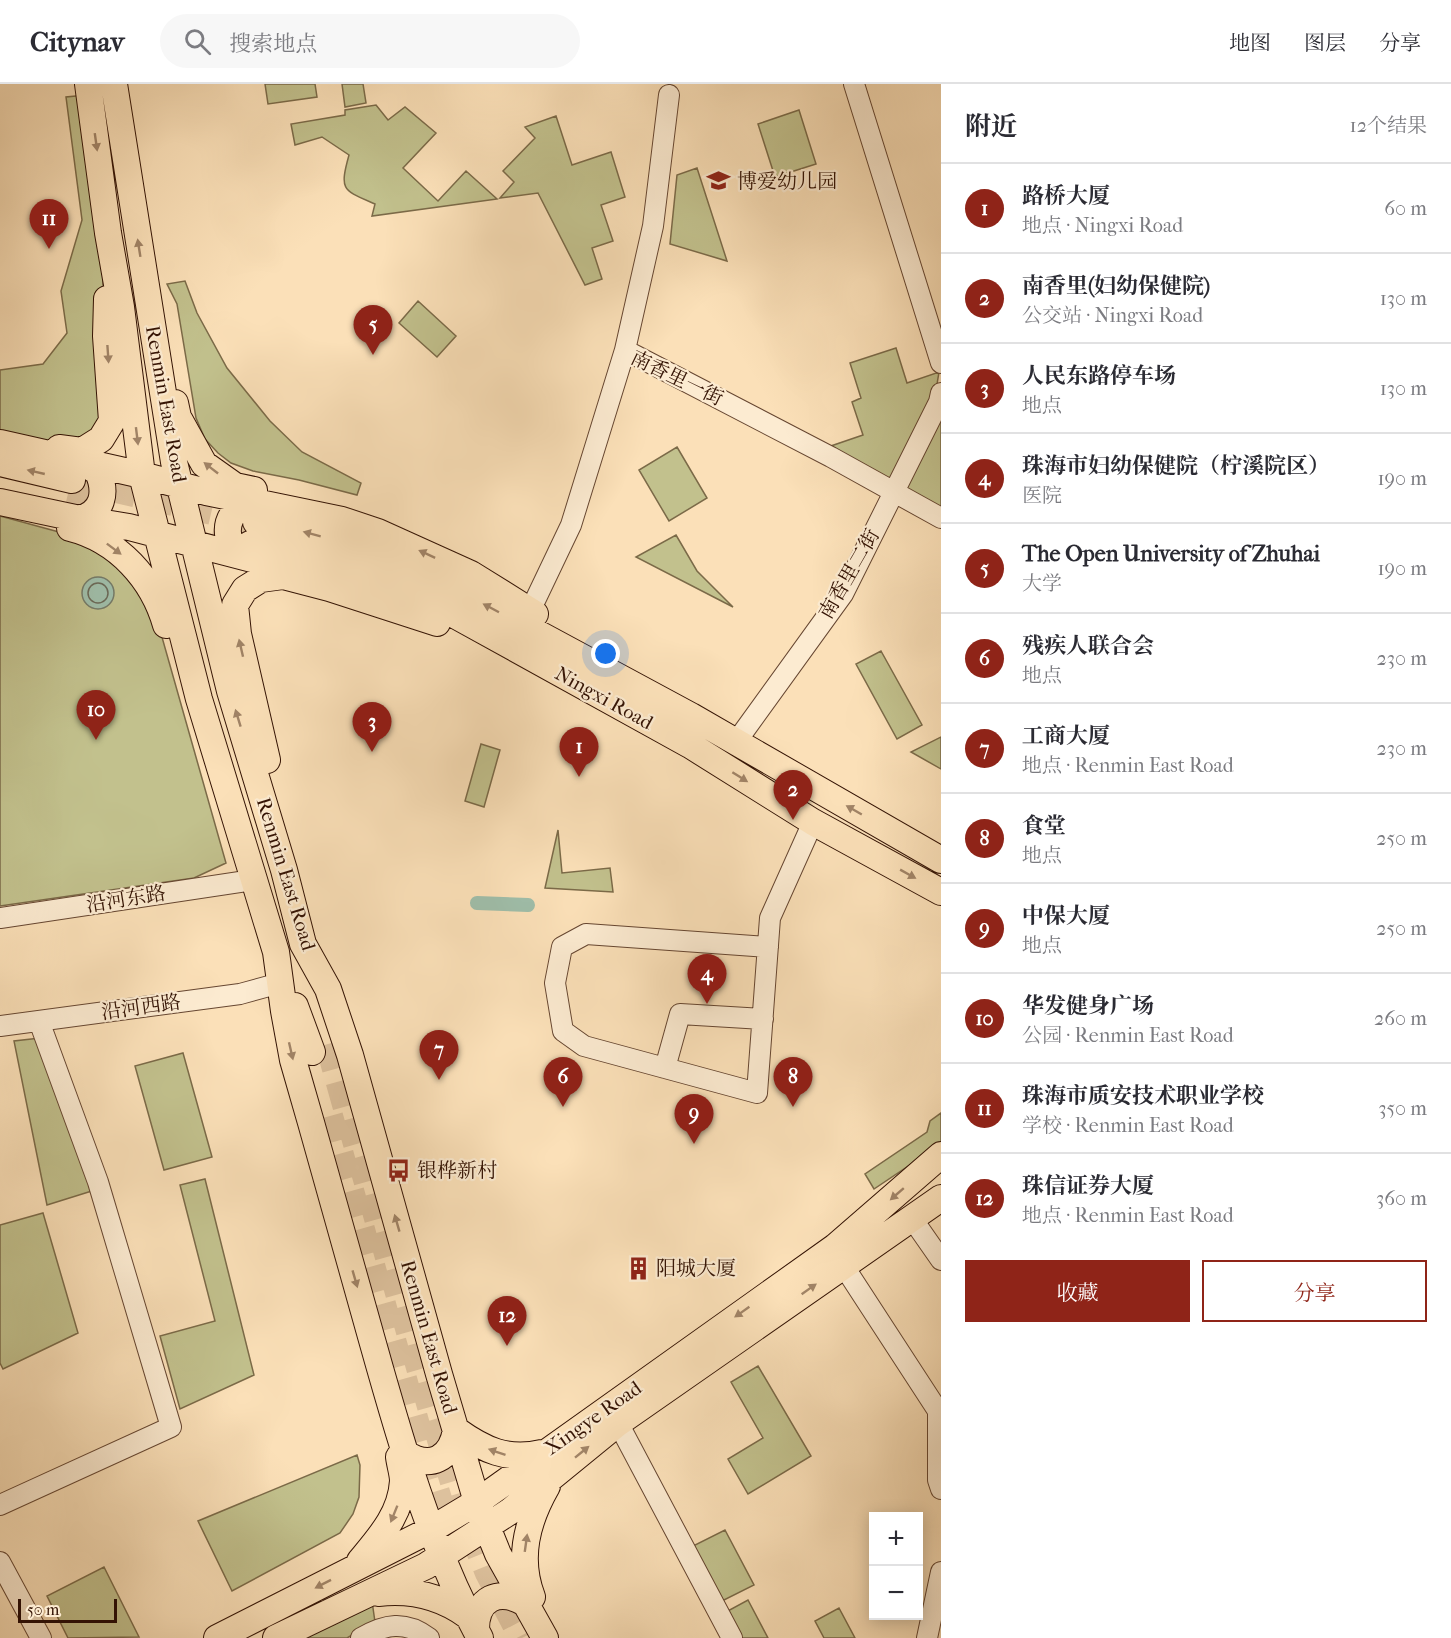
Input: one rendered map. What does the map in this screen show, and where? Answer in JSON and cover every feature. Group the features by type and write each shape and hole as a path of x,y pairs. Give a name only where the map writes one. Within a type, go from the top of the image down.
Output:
{"main road":[{"name":"Renmin East Road","path":"88,84 108,233 121,307 142,475 199,699 276,952 287,1034 293,1060 382,1375 405,1453 432,1529 475,1628"},
{"name":"Renmin East Road","path":"114,84 174,462 230,691 284,870 303,944 336,1008 477,1502 498,1554 545,1638"},
{"path":"0,436 82,451 101,439 112,422 106,336 108,233"},
{"path":"121,307 148,306 166,347 178,417 204,464 235,486 301,501 342,520 378,532 471,574 641,678 691,716"},
{"path":"0,443 129,526 194,543 252,531 342,520"},
{"path":"0,463 74,491"},
{"path":"0,502 74,491 142,475 180,486 252,531 347,583 437,623 576,702 690,746"},
{"path":"0,487 74,491"},
{"path":"0,512 77,530 105,542 131,561 154,593 164,616 225,823 252,876"},
{"name":"Ningxi Road","path":"252,531 306,532 361,547 437,579 691,716 941,860"},
{"name":"Ningxi Road","path":"252,531 311,558 359,573 415,595 690,746 813,822 941,892"},
{"path":"284,870 271,776 238,634 236,605 245,589 261,579 283,576 329,588 437,623"},
{"path":"199,699 230,691"},
{"path":"276,952 320,1048 303,944"},
{"name":"Xingye Road","path":"217,1638 432,1529 477,1502 835,1247 941,1155"},
{"name":"Xingye Road","path":"276,1638 442,1556 509,1512 618,1423 941,1198"},
{"path":"354,1569 392,1521 403,1480 399,1456 385,1407 382,1375"},
{"path":"405,1453 419,1461 433,1461 440,1458 449,1452 454,1443 456,1430 471,1441 494,1452 512,1457 527,1457 543,1453"},
{"path":"551,1638 531,1594 525,1575 524,1558 532,1516 552,1477"},
{"path":"366,1595 410,1592 433,1596 452,1604 475,1628"},
{"path":"475,1628 480,1607 489,1600 505,1596 514,1597 525,1603"}],"street":[{"path":"854,84 941,363"},
{"path":"626,350 653,226 669,95"},
{"name":"南香里一街","path":"530,611 571,525 626,350 831,457 941,518"},
{"name":"南香里二街","path":"736,742 843,594 939,402 941,393"},
{"path":"768,947 586,934 562,947 555,983 563,1031 584,1046 757,1093 763,1019 768,947 770,918 813,822"},
{"name":"沿河东路","path":"0,918 252,876"},
{"name":"沿河西路","path":"0,1026 240,994 280,983"},
{"path":"665,1068 680,1014 763,1019"},
{"path":"0,1504 171,1427 98,1182 39,1021"},
{"path":"912,1217 941,1260"},
{"path":"843,1266 938,1411 938,1480 941,1489"},
{"path":"618,1423 732,1638"},
{"path":"0,1562 41,1638"},
{"path":"927,1638 941,1572"},
{"path":"361,1638 381,1629 399,1626 415,1628 429,1638"}],"shaded area":[{"path":"265,84 315,84 317,97 268,104"},
{"path":"342,84 363,84 366,103 345,107"},
{"path":"86,95 104,233 102,333 109,419 80,448 0,431 0,370 43,364 67,333 61,291 82,220 66,97"},
{"path":"376,105 388,120 405,107 436,133 403,168 438,201 466,171 497,199 372,216 375,204 350,192 344,183 349,155 322,137 295,145 291,124 345,115 345,110"},
{"path":"799,110 816,164 775,177 758,124"},
{"path":"556,116 572,165 611,152 625,197 601,205 613,241 592,248 602,279 585,285 538,193 500,198 514,182 503,171 535,138 525,127"},
{"path":"697,168 727,261 670,244 677,175"},
{"path":"185,281 197,313 227,368 270,421 302,452 361,483 357,495 253,471 231,463 205,439 196,418 177,304 167,284"},
{"path":"418,301 456,336 437,357 399,323"},
{"path":"896,348 907,383 939,372 934,402 891,484 825,448 863,435 852,402 861,398 850,363"},
{"path":"941,414 941,509 901,488"},
{"path":"677,447 707,498 669,521 639,470"},
{"path":"0,516 81,538 122,562 156,616 226,863 194,878 0,906"},
{"path":"676,535 697,571 733,607 636,557"},
{"path":"881,651 922,725 897,739 856,664"},
{"path":"941,737 941,769 911,752"},
{"path":"481,744 500,750 484,807 465,801"},
{"path":"558,830 562,873 610,868 613,892 545,888"},
{"path":"40,1038 95,1190 47,1205 14,1041"},
{"path":"183,1053 212,1157 164,1170 135,1066"},
{"path":"941,1113 941,1144 874,1189 865,1174 927,1132 930,1121"},
{"path":"205,1179 254,1375 180,1409 160,1336 215,1321 180,1185"},
{"path":"43,1213 78,1333 3,1369 0,1363 0,1225"},
{"path":"758,1366 811,1456 748,1494 728,1459 763,1438 731,1382"},
{"path":"357,1455 360,1465 359,1497 353,1514 340,1533 232,1591 198,1521"},
{"path":"725,1530 754,1585 720,1602 691,1547"},
{"path":"104,1567 139,1637 68,1638 47,1596"},
{"path":"748,1600 768,1638 737,1638 724,1613"},
{"path":"372,1601 375,1622 347,1638 295,1638"},
{"path":"839,1608 855,1638 824,1638 815,1621"}],"water":[{"path":"98,577 109,582 114,593 109,604 98,609 87,604 82,593 87,582"}],"waterway":[{"path":"477,903 528,905"}],"tunnel":[{"path":"72,480 252,521"},
{"path":"66,502 112,513"},
{"path":"174,527 250,544"},
{"path":"328,1044 459,1502 488,1573 522,1638"},
{"path":"330,1116 424,1450 439,1499 455,1538"}],"place":[{"name":"博爱幼儿园","path":"719,181"},
{"name":"珠海市质安技术职业学校","path":"49,249"},
{"name":"The Open University of Zhuhai","path":"373,355"},
{"name":"华发健身广场","path":"96,740"},
{"name":"人民东路停车场","path":"372,752"},
{"name":"路桥大厦","path":"579,777"},
{"name":"南香里(妇幼保健院)","path":"793,820"},
{"name":"珠海市妇幼保健院（柠溪院区）","path":"707,1004"},
{"name":"工商大厦","path":"439,1080"},
{"name":"残疾人联合会","path":"563,1107"},
{"name":"食堂","path":"793,1107"},
{"name":"中保大厦","path":"694,1144"},
{"name":"银桦新村","path":"399,1170"},
{"name":"阳城大厦","path":"638,1268"},
{"name":"珠信证券大厦","path":"507,1346"}]}
